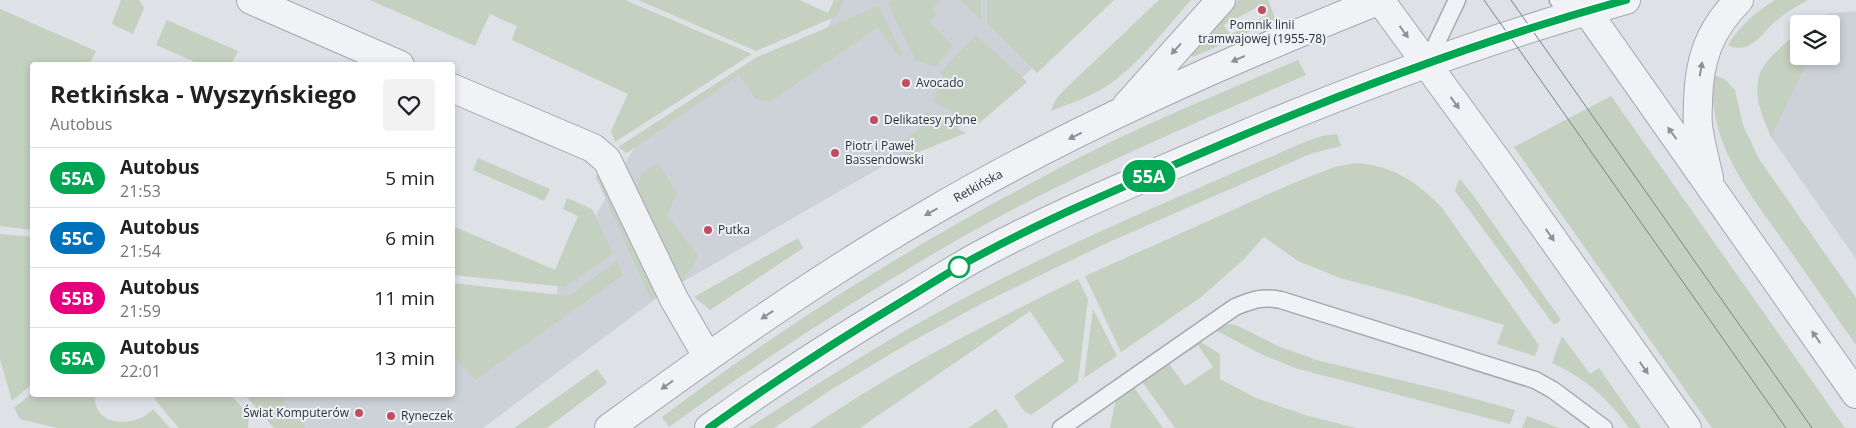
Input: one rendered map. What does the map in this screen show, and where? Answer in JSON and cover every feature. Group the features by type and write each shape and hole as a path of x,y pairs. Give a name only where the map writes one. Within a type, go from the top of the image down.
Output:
{"street":[{"path":"251,0 393,62"},
{"path":"1118,114 1221,0"},
{"path":"1380,0 1687,428"},
{"name":"Retkińska","path":"609,428 707,356 827,275 928,214 1008,170 1118,114 1303,31 1380,0"},
{"path":"719,425 792,370 853,331 979,256 1019,235 1142,179 1308,108 1583,5 1626,0"},
{"path":"1710,187 1698,124 1700,70 1714,31 1738,0"},
{"path":"1583,5 1856,394"},
{"path":"455,89 593,148 607,160 674,299 707,356"}],"lane":[{"path":"1427,64 1457,0"},
{"path":"1558,0 1583,5"},
{"path":"1061,428 1235,307 1256,298 1268,297 1535,380 1554,390 1604,428"}],"shaded area":[{"path":"839,0 1107,0 977,119 909,151 662,294 483,428 277,428 259,397 455,397 455,289 556,300 558,282 638,141 747,70 823,39"},
{"path":"1856,11 1856,259 1771,137 1758,102 1758,79 1761,70 1767,61 1790,40 1790,65 1840,65 1840,15 1824,15"}],"green space":[{"path":"121,0 139,0 144,8 133,34 112,24"},
{"path":"370,0 625,0 752,54 615,142 611,131 628,94 512,40 517,26 490,14 475,46"},
{"path":"638,0 799,0 828,13 834,0 844,0 837,16 756,51"},
{"path":"892,0 941,0 932,10 937,14 929,22 953,46 935,67 916,61 887,2"},
{"path":"961,0 981,0 981,19"},
{"path":"987,0 1114,0 1037,73 987,23"},
{"path":"1159,0 1191,0 1150,47 1116,79 1091,95 1051,111 1056,99 1063,91"},
{"path":"1238,0 1268,0 1276,20 1193,57 1190,53","holes":["1263,4 1267,15 1230,35 1224,25"]},
{"path":"1775,0 1808,0 1781,17 1750,45 1736,48 1728,45 1748,20"},
{"path":"879,6 903,56 898,55 878,27 770,102 756,99 739,75 627,153 618,147 757,57"},
{"path":"0,9 96,51 90,62 30,62 30,230 0,226"},
{"path":"167,20 238,51 232,62 195,62 156,45"},
{"path":"976,35 1027,82 977,125 933,101 943,77 940,72"},
{"path":"1790,40 1790,65 1806,65 1771,137 1760,107 1757,91 1758,80 1767,62"},
{"path":"1298,60 1306,75 1217,113 1042,194 957,240 847,307 775,353 669,427 662,417 787,328 917,247 1005,197 1114,140"},
{"path":"1713,75 1725,79 1735,90 1743,125 1759,159 1856,298 1856,345 1746,187 1734,166 1724,145 1717,123 1713,100"},
{"path":"1611,96 1845,428 1712,428 1514,147"},
{"path":"927,111 966,133 906,157 898,144 919,129"},
{"path":"1337,134 1341,146 1310,154 1109,242 981,304 909,343 832,389 774,428 748,428 911,327 1026,267 1118,224 1305,142 1322,136"},
{"path":"478,158 550,189 544,201 473,170"},
{"path":"658,163 677,193 667,215 698,256 683,281 659,240 636,192 641,174"},
{"path":"1356,163 1381,167 1403,176 1423,190 1442,208 1539,345 1535,356 1497,344 1504,325 1340,278 1298,261 1264,237 1243,260 1201,297 1121,352 1085,276 1291,184 1335,167"},
{"path":"598,173 657,296 651,300 596,177"},
{"path":"1460,179 1561,320 1554,325 1455,191"},
{"path":"567,198 592,209 613,253 565,287 455,275 455,227 555,270 578,216 563,209"},
{"path":"0,234 30,237 30,386 12,401 0,359"},
{"path":"798,238 803,248 710,310 694,297"},
{"path":"617,261 623,275 475,380 455,359 455,283 569,296"},
{"path":"1078,279 1088,299 1078,382 1031,415 1024,411 1014,396 1064,361 1030,311 860,428 810,428 908,367"},
{"path":"1093,309 1117,356 1084,378"},
{"path":"1230,324 1238,326 1280,347 1320,361 1446,391 1515,410 1510,424 1295,368 1263,355 1215,330"},
{"path":"1562,336 1590,374 1599,368 1641,428 1629,428 1604,398 1586,382 1552,363"},
{"path":"1199,341 1220,354 1220,379 1256,398 1305,415 1356,428 1175,428 1141,380 1168,362 1185,386 1213,367 1198,345 1190,351 1188,349"},
{"path":"597,369 607,383 547,428 514,428"},
{"path":"1133,386 1163,428 1110,428 1116,398"},
{"path":"30,395 30,397 95,397 96,406 101,414 108,419 127,422 146,415 153,409 170,428 57,428 20,419 14,408"},
{"path":"156,397 233,397 249,415 248,428 179,428 155,400"},
{"path":"247,397 280,397 306,428 274,428"},
{"path":"996,409 1008,426 1007,428 968,428"},
{"path":"1527,416 1559,428 1522,428"}],"tram line":[{"path":"1484,0 1786,428"},
{"path":"1511,0 1812,428"}],"bus line":[{"name":"55A","path":"709,428 792,370 853,331 979,256 1019,235 1142,179 1338,96 1531,28 1626,0"}],"place":[{"name":"Pomnik linii tramwajowej (1955-78)","path":"1262,10"},
{"name":"Avocado","path":"906,83"},
{"name":"Delikatesy rybne","path":"874,120"},
{"name":"Piotr i Paweł Bassendowski","path":"835,153"},
{"name":"Putka","path":"708,230"},
{"name":"Świat Komputerów","path":"359,413"},
{"name":"Ryneczek","path":"391,416"}]}
